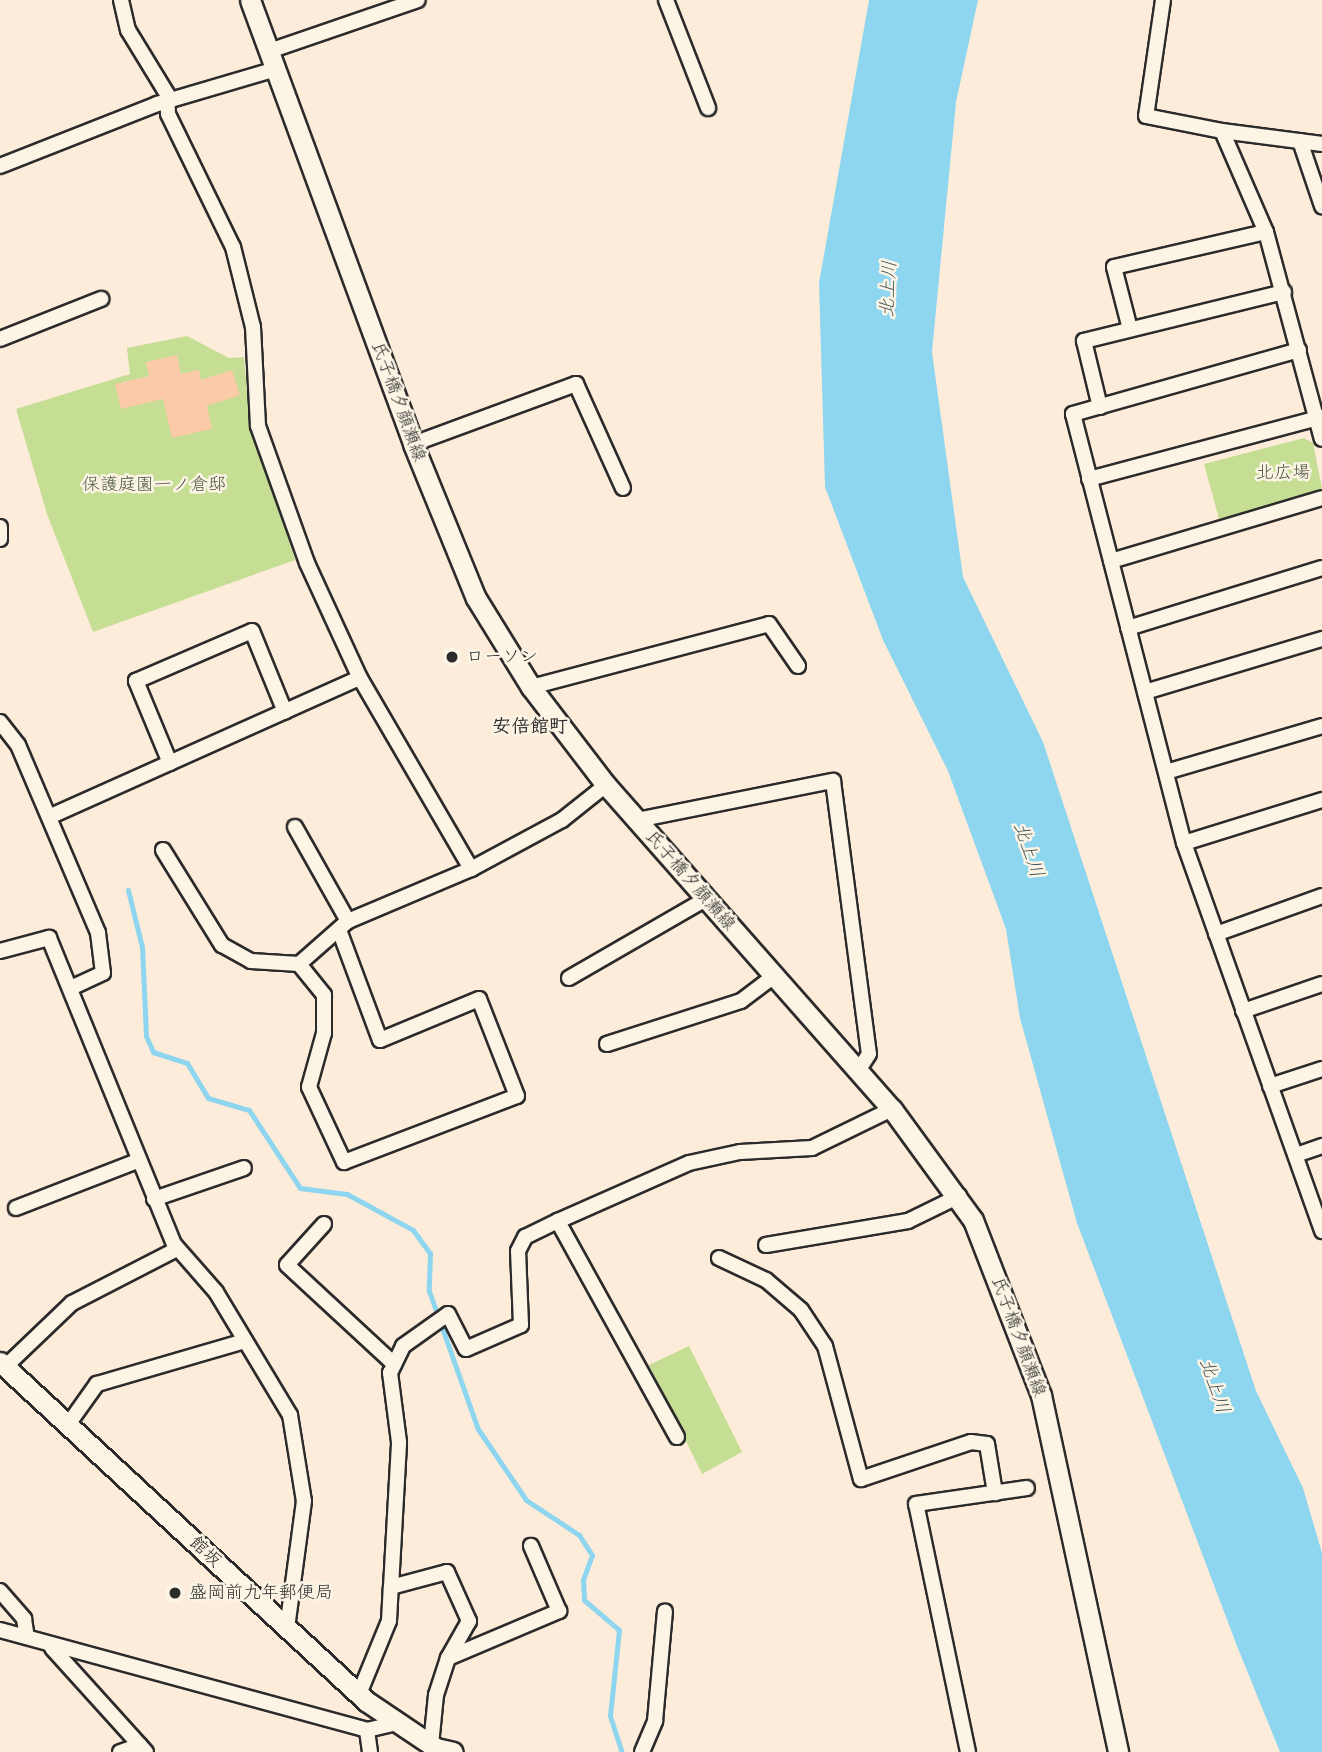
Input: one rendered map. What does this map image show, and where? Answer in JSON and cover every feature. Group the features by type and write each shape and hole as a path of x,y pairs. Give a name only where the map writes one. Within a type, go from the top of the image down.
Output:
{"main road":[{"name":"氏子橋夕顔瀬線","path":"250,0 413,444 476,598 531,687 606,785 892,1109 959,1196 978,1232 1041,1395 1118,1752"},
{"name":"館坂","path":"2,1366 359,1694 432,1745 453,1752"}],"street":[{"path":"121,0 128,30 167,102 233,247 253,327 258,426 307,563 360,678 471,869"},
{"path":"0,166 167,102 418,0"},
{"path":"666,0 708,108"},
{"path":"1163,0 1146,116 1222,131 1322,144"},
{"path":"1222,131 1266,232 1319,418 1322,439"},
{"path":"1300,141 1322,205"},
{"path":"1130,329 1114,267 1266,232"},
{"path":"1100,407 1084,341 1284,292"},
{"path":"0,339 101,299"},
{"path":"1299,350 1073,414 1184,844 1322,1231"},
{"path":"413,444 576,384 623,488"},
{"path":"1089,479 1319,418"},
{"path":"1111,561 1322,498"},
{"path":"0,527 0,539"},
{"path":"1128,628 1322,568"},
{"path":"531,687 769,624 798,666"},
{"path":"170,763 136,681 252,631 285,712"},
{"path":"1145,692 1322,639"},
{"path":"51,816 360,678"},
{"path":"0,722 18,745 51,816 98,933 103,973 73,987"},
{"path":"1166,772 1322,726"},
{"path":"637,820 833,781 869,1054 858,1071"},
{"path":"163,850 222,945 251,961 299,964 343,925 471,869 562,820 606,785"},
{"path":"1184,844 1322,800"},
{"path":"295,827 343,925 380,1040 479,999 517,1096 344,1162 309,1087 324,1034 324,995 299,964"},
{"path":"1216,934 1322,896"},
{"path":"569,978 706,899"},
{"path":"0,951 49,938 73,987 137,1161 177,1249 216,1292 289,1415 298,1449 304,1501 287,1628"},
{"path":"607,1044 741,1001 773,977"},
{"path":"1243,1011 1322,984"},
{"path":"1270,1086 1322,1069"},
{"path":"359,1694 389,1621 399,1442 390,1373 402,1346 448,1314 466,1349 521,1325 518,1251 525,1237 558,1221 689,1163 740,1152 812,1148 892,1109"},
{"path":"1296,1155 1322,1146"},
{"path":"16,1208 137,1161"},
{"path":"154,1199 244,1168"},
{"path":"766,1245 908,1221 959,1196"},
{"path":"558,1221 677,1437"},
{"path":"324,1224 287,1265 394,1364"},
{"path":"2,1366 72,1303 177,1249"},
{"path":"719,1258 766,1280 801,1310 825,1346 861,1479 971,1443 987,1444 995,1493"},
{"path":"68,1426 97,1384 245,1341"},
{"path":"968,1752 916,1504 1027,1488"},
{"path":"448,1658 559,1612 531,1546"},
{"path":"391,1587 447,1572 469,1621 448,1658 436,1695 432,1745"},
{"path":"0,1591 24,1619 27,1637"},
{"path":"642,1752 654,1721 665,1611"},
{"path":"0,1630 51,1647 366,1730 398,1723"},
{"path":"51,1647 143,1749"},
{"path":"366,1730 370,1752"},
{"path":"120,1752 143,1749"}],"green space":[{"name":"保護庭園一ノ倉邸","path":"187,336 229,358 244,357 250,423 295,560 93,632 47,514 16,409 130,374 127,348"},
{"name":"北広場","path":"1304,438 1313,443 1322,488 1316,494 1219,519 1204,464"},
{"path":"689,1346 742,1452 702,1474 649,1365"}],"water":[{"name":"北上川","path":"869,0 978,0 956,102 932,352 963,577 1043,742 1256,1391 1303,1488 1322,1553 1322,1752 1280,1752 1237,1646 1077,1223 1020,1018 1006,929 948,771 883,640 825,487 819,283"}],"building":[{"path":"177,355 181,374 199,370 201,380 232,370 240,395 207,406 212,429 172,438 163,399 121,409 115,384 149,376 146,362"}],"waterway":[{"path":"128,890 142,947 146,1036 153,1052 187,1063 208,1098 249,1110 300,1188 347,1194 413,1230 430,1253 429,1291 478,1429 526,1500 579,1535 592,1555 583,1580 584,1600 619,1630 610,1716 622,1752"}],"place":[{"name":"ローソン","path":"452,657"},
{"name":"盛岡前九年郵便局","path":"175,1593"}],"district":[{"name":"安倍館町","path":"530,727"}]}
